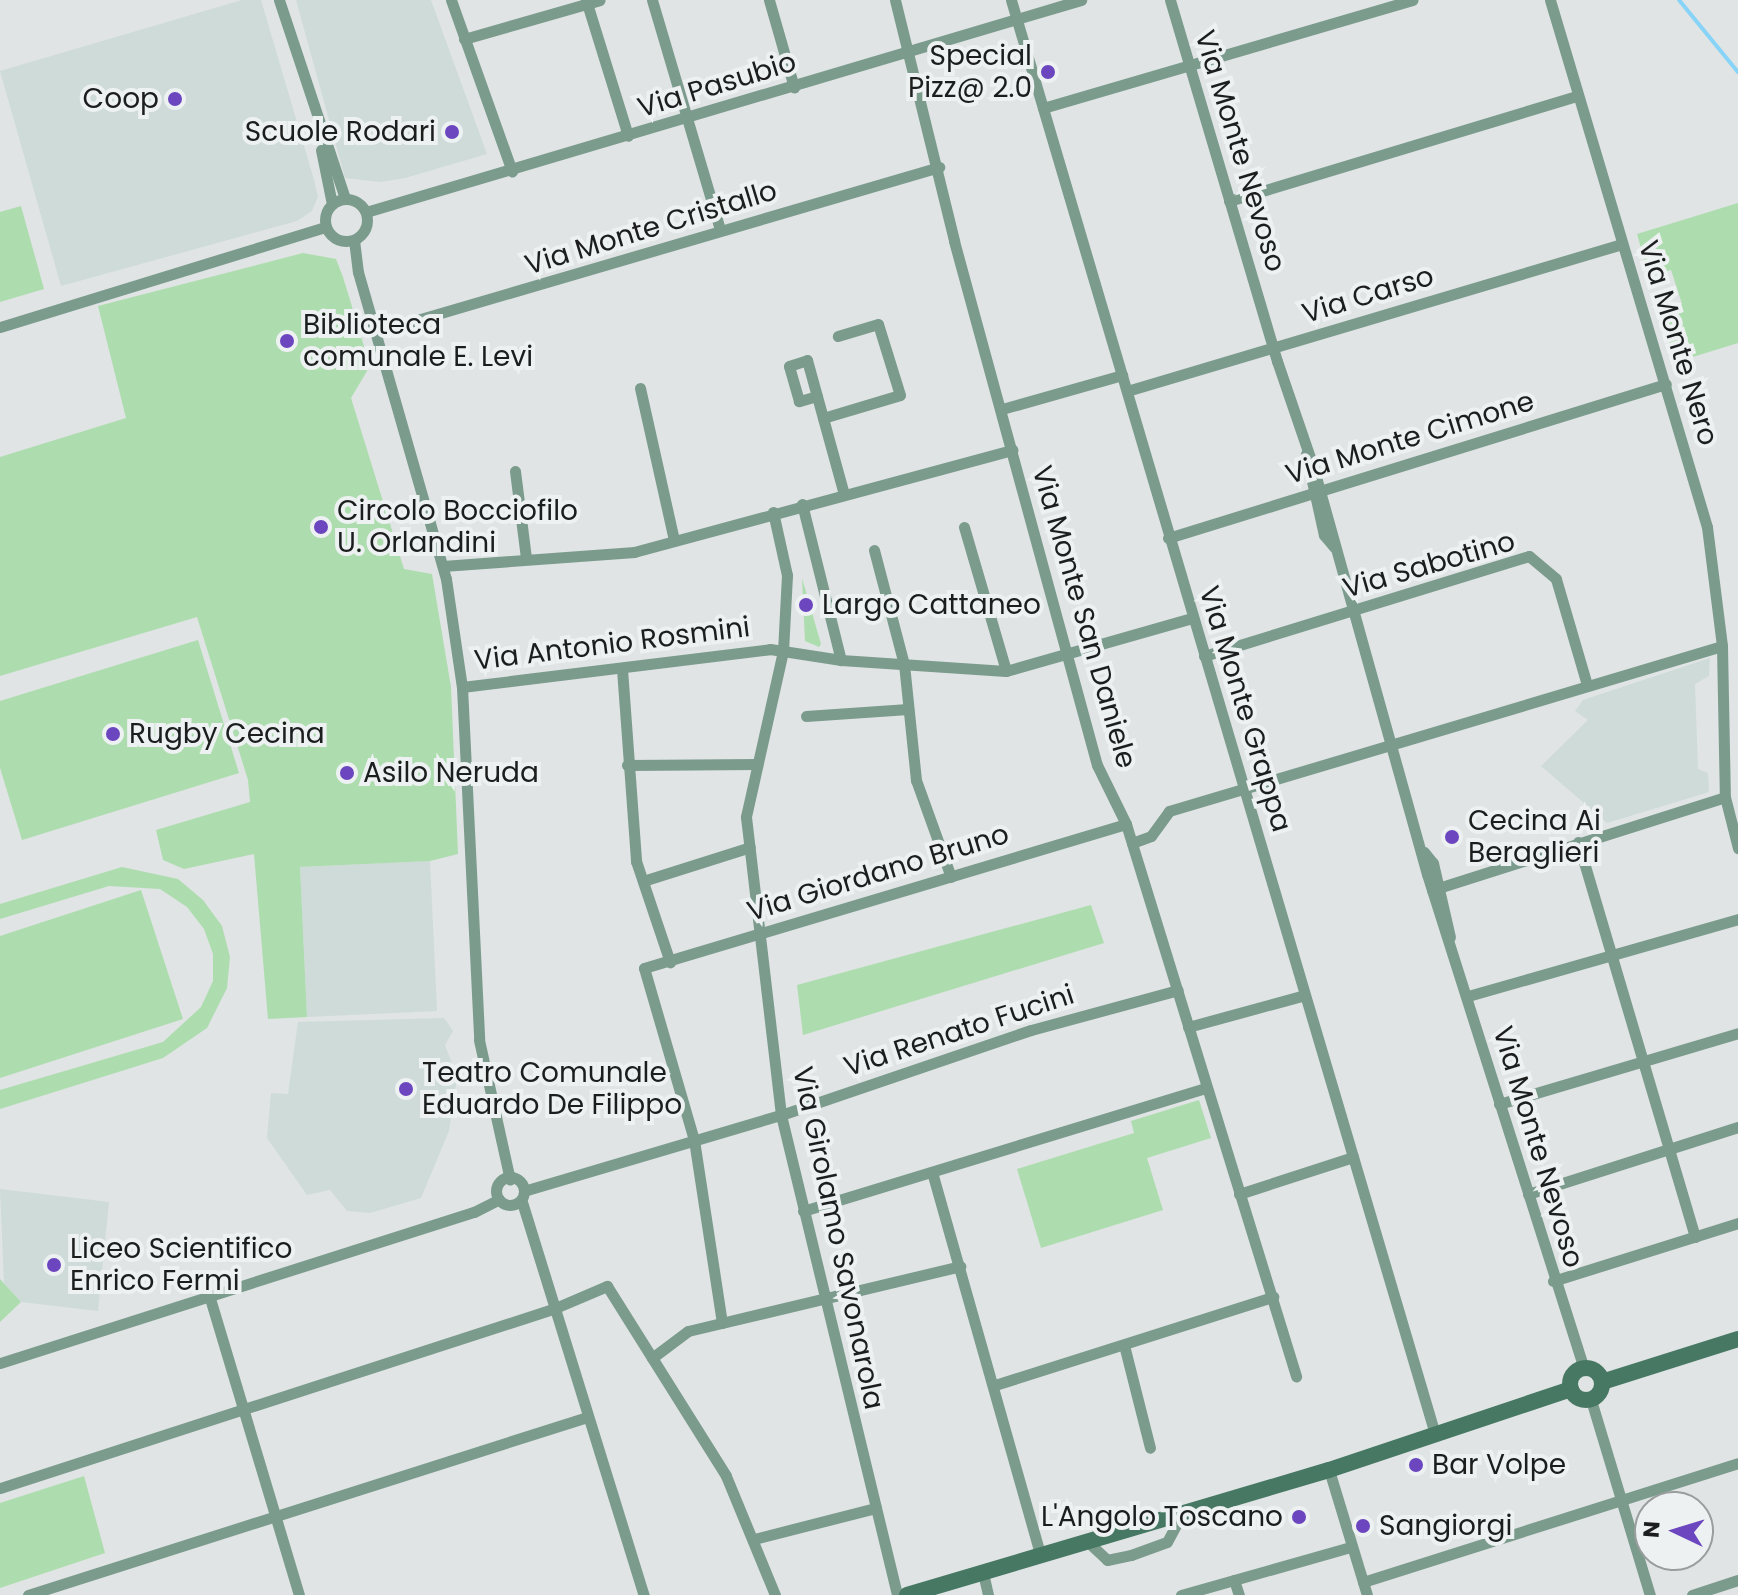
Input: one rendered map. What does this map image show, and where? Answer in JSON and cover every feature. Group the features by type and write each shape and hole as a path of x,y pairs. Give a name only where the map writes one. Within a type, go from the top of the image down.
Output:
{"street":[{"path":"279,0 316,122 345,198 366,212 363,233 354,240 343,241 326,227"},
{"path":"451,0 512,171"},
{"path":"464,39 600,0"},
{"path":"652,0 720,229"},
{"path":"769,0 794,87"},
{"name":"Via Monte San Daniele","path":"895,0 1002,409 1070,653 1097,765 1126,824 1296,1376"},
{"name":"Via Monte Grappa","path":"1011,0 1434,1431"},
{"name":"Via Pasubio","path":"366,212 1081,0"},
{"name":"Via Monte Nevoso","path":"1170,0 1499,1104 1553,1281 1584,1369"},
{"path":"1043,108 1413,0"},
{"name":"Via Monte Nero","path":"1550,0 1707,527 1722,646 1725,797 1738,848"},
{"path":"587,2 628,136"},
{"path":"1229,201 1577,96"},
{"path":"316,122 332,204 326,227"},
{"name":"Via Monte Cristallo","path":"376,332 557,283 720,229 939,167"},
{"path":"332,204 345,198"},
{"path":"0,327 326,227"},
{"path":"354,240 358,272 443,566 462,687 479,1040 510,1180 524,1196 553,1309 644,1595"},
{"name":"Via Carso","path":"1127,391 1622,244"},
{"path":"823,418 900,395 878,324 838,336"},
{"path":"1002,409 1122,375"},
{"name":"Via Monte Cimone","path":"1168,538 1666,384"},
{"path":"640,388 674,540"},
{"path":"817,396 844,494"},
{"path":"443,566 634,552 802,504 1013,450"},
{"path":"515,471 526,558"},
{"path":"802,504 841,660"},
{"path":"773,512 787,575 783,651"},
{"path":"964,527 1006,671"},
{"path":"874,550 904,664 916,780 951,877"},
{"name":"Via Sabotino","path":"1204,656 1529,556 1556,579 1587,685"},
{"name":"Via Antonio Rosmini","path":"462,687 622,669 715,652 783,651 841,660 1006,671 1192,618"},
{"path":"1132,843 1151,836 1169,811 1391,742 1722,646"},
{"name":"Via Girolamo Savonarola","path":"783,651 746,817 781,1115 821,1299 897,1595"},
{"path":"622,669 627,765 643,881 670,962"},
{"path":"806,716 908,709"},
{"path":"627,765 757,764"},
{"path":"1436,889 1725,797"},
{"name":"Via Giordano Bruno","path":"694,1140 644,968 1126,824"},
{"path":"1578,842 1695,1237"},
{"path":"643,881 750,847"},
{"path":"1468,996 1738,919"},
{"name":"Via Renato Fucini","path":"524,1196 781,1115 1031,1030 1178,990"},
{"path":"1188,1027 1305,995"},
{"path":"1499,1104 1738,1033"},
{"path":"803,1211 1205,1088"},
{"path":"1528,1194 1738,1127"},
{"path":"694,1140 722,1323"},
{"path":"1239,1194 1353,1157"},
{"path":"932,1172 995,1385 1041,1556"},
{"path":"499,1199 495,1181 510,1180"},
{"path":"0,1363 474,1212 499,1199 524,1196"},
{"path":"1553,1281 1738,1223"},
{"path":"652,1358 688,1331 960,1266"},
{"path":"0,1488 242,1407 553,1309 607,1286 726,1476 775,1595"},
{"path":"209,1295 299,1595"},
{"path":"995,1385 1273,1297"},
{"path":"1650,1595 1619,1501 1591,1400 1602,1382 1738,1339"},
{"path":"1124,1345 1150,1448"},
{"path":"1591,1400 1580,1399 1571,1389 1572,1377 1584,1369 1594,1370 1602,1382"},
{"path":"907,1595 1329,1470 1434,1431 1571,1389"},
{"path":"28,1595 587,1417"},
{"path":"1363,1582 1738,1463"},
{"path":"1329,1470 1367,1595"},
{"path":"754,1539 876,1508"},
{"path":"1088,1542 1107,1560 1131,1555 1167,1542 1182,1514"},
{"path":"1181,1595 1351,1547"},
{"path":"983,1573 988,1595"},
{"path":"1234,1580 1239,1595"},
{"path":"1692,1595 1738,1580"}],"shaded area":[{"path":"242,0 261,0 314,180 318,197 312,211 297,221 61,286 0,71"},
{"path":"296,0 431,0 487,154 405,178 380,182 345,178"},
{"path":"1710,658 1709,676 1695,684 1698,769 1708,773 1709,792 1607,823 1541,766 1588,720 1575,711 1583,700"},
{"path":"430,861 437,1011 307,1017 300,867"},
{"path":"444,1018 453,1031 445,1045 457,1077 449,1131 421,1198 370,1213 347,1211 330,1190 307,1195 267,1138 271,1093 288,1094 298,1022"},
{"name":"Liceo Scientifico Enrico Fermi","path":"0,1189 109,1202 98,1311 21,1302 4,1283"}],"green space":[{"path":"1738,203 1738,343 1683,360 1679,347 1671,349 1665,328 1669,326 1664,310 1682,304 1671,270 1649,276 1637,234"},
{"path":"21,206 44,289 0,302 0,212"},
{"path":"303,253 336,259 370,366 351,398 404,569 432,574 451,687 458,854 430,861 300,867 307,1017 268,1019 254,854 184,869 163,860 156,830 250,802 248,780 197,617 0,676 0,457 126,418 98,306"},
{"path":"802,578 821,644 819,647 805,641"},
{"name":"Rugby Cecina","path":"198,640 239,773 22,840 0,768 0,701"},
{"path":"122,867 178,879 203,900 222,926 230,957 227,988 207,1028 163,1058 0,1109 0,1090 163,1042 201,1007 213,981 213,954 204,929 187,907 160,889 109,886 0,919 0,904"},
{"path":"141,890 183,1019 0,1078 0,936"},
{"path":"1091,905 1104,943 803,1035 797,985"},
{"path":"1199,1100 1211,1138 1147,1158 1163,1210 1041,1248 1017,1169 1134,1133 1131,1121"},
{"path":"0,1279 21,1302 0,1322"},
{"path":"84,1476 105,1553 0,1588 0,1503"}],"waterway":[{"path":"1679,0 1738,72"}],"place":[{"name":"Special Pizz@ 2.0","path":"1048,72"},
{"name":"Coop","path":"175,99"},
{"name":"Scuole Rodari","path":"452,132"},
{"name":"Biblioteca comunale E. Levi","path":"287,341"},
{"name":"Circolo Bocciofilo U. Orlandini","path":"321,527"},
{"name":"Largo Cattaneo","path":"806,605"},
{"name":"Rugby Cecina","path":"113,734"},
{"name":"Asilo Neruda","path":"347,773"},
{"name":"Cecina Ai Beraglieri","path":"1452,837"},
{"name":"Teatro Comunale Eduardo De Filippo","path":"406,1089"},
{"name":"Liceo Scientifico Enrico Fermi","path":"54,1265"},
{"name":"Bar Volpe","path":"1416,1465"},
{"name":"L'Angolo Toscano","path":"1299,1517"},
{"name":"Sangiorgi","path":"1363,1526"}]}
